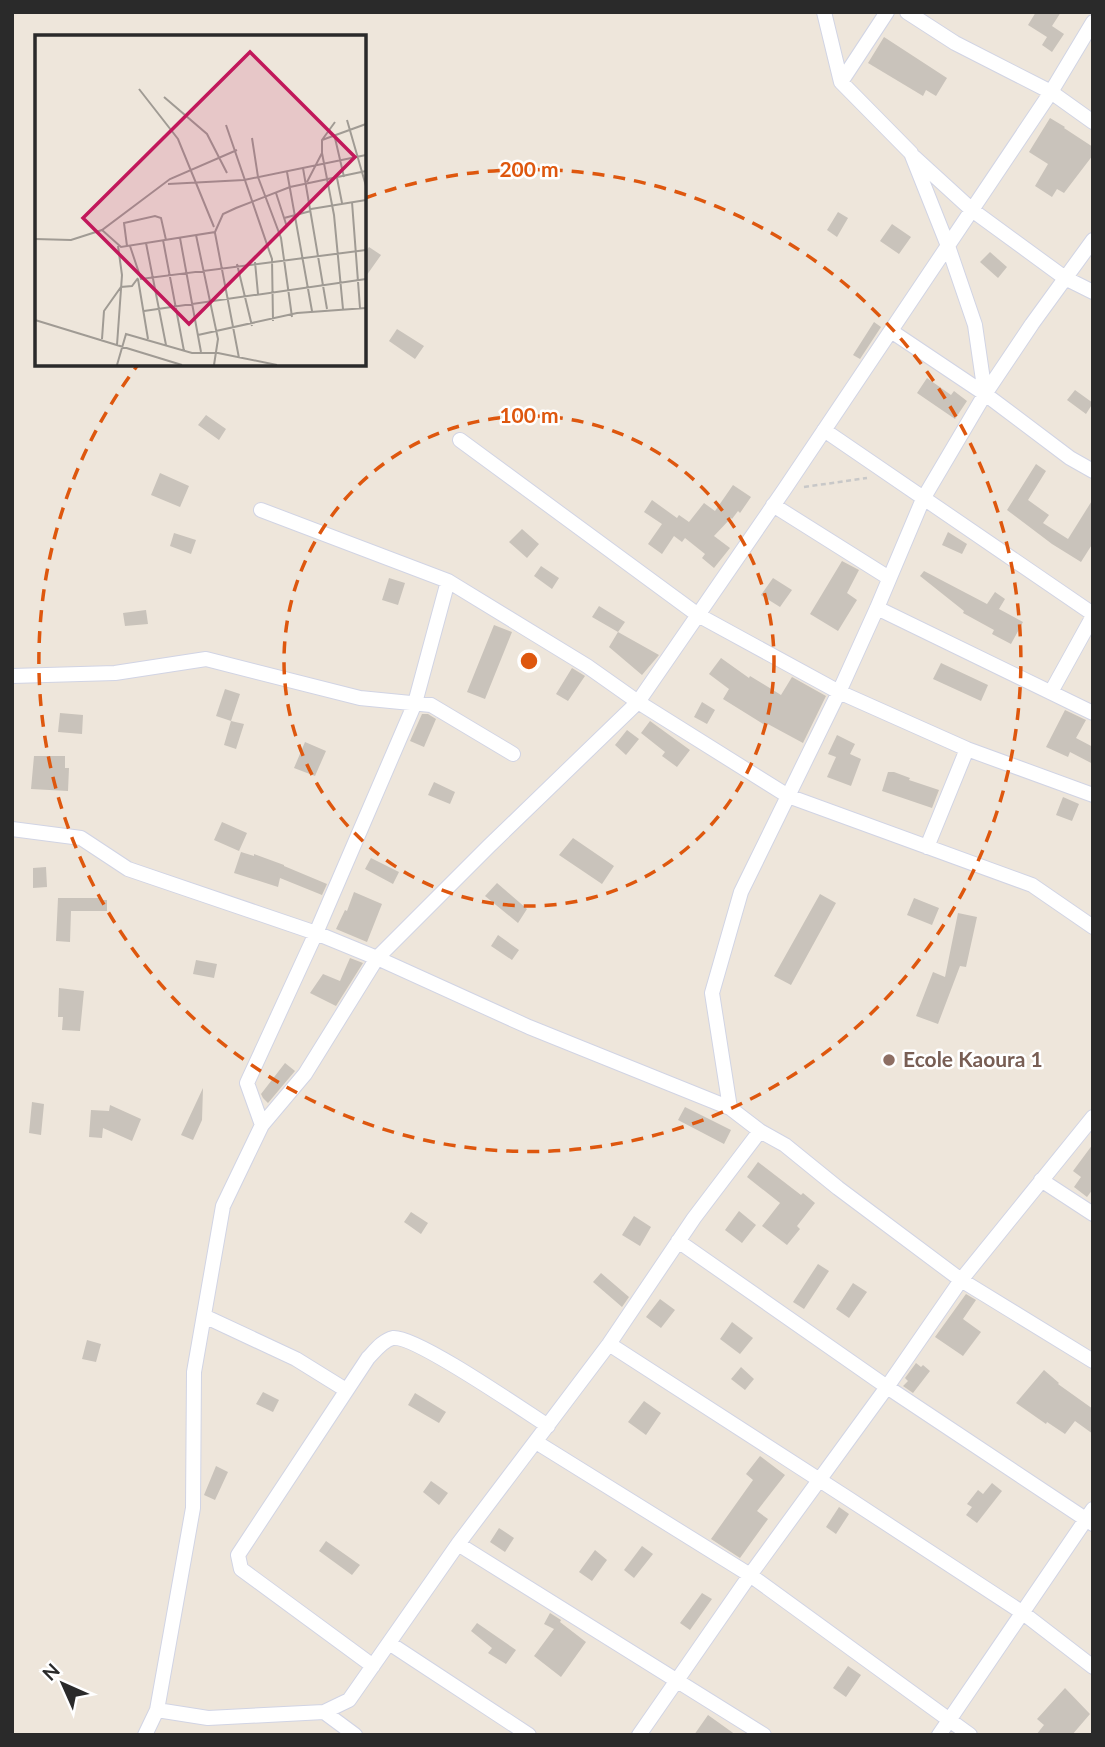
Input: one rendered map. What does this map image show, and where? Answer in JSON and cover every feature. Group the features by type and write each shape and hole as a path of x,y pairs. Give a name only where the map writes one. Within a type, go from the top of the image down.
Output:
{"street":[{"path":"824,12 841,82 972,210 1065,278 1093,292"},
{"path":"841,82 887,12"},
{"path":"907,12 955,43 1051,92 1093,122"},
{"path":"145,1735 157,1710 193,1508 194,1372 223,1206 262,1125 305,1074 377,958 638,702 948,246 1051,92 1093,22"},
{"path":"911,153 948,246 975,325 985,394"},
{"path":"730,1108 712,993 741,892 839,692 923,499 985,394 1093,240"},
{"path":"891,331 985,394 1070,458 1093,471"},
{"path":"824,430 1093,615 1051,692"},
{"path":"460,440 698,615 839,692 967,749 1093,794"},
{"path":"773,505 889,578"},
{"path":"261,510 448,581 587,666 638,702 788,796 1032,885 1093,927"},
{"path":"262,1125 247,1083 316,933 415,703 448,581"},
{"path":"877,608 1093,713"},
{"path":"12,676 115,673 206,659 360,698 431,705 513,754"},
{"path":"927,847 967,749"},
{"path":"12,830 81,838 128,869 316,933 529,1027 730,1108 760,1131 785,1145 961,1280 1093,1361"},
{"path":"639,1735 961,1280 1093,1117"},
{"path":"157,1710 208,1718 324,1712 349,1700 458,1544 609,1344 678,1241 760,1131"},
{"path":"1041,1180 1093,1214"},
{"path":"678,1241 887,1387 1090,1517 939,1735"},
{"path":"204,1316 296,1359 346,1390"},
{"path":"373,1666 242,1569 238,1560 238,1555 368,1358 388,1339 395,1337 406,1340 451,1363 548,1426"},
{"path":"609,1344 1023,1613 1093,1667"},
{"path":"536,1442 750,1575 970,1735"},
{"path":"458,1544 764,1735"},
{"path":"389,1643 529,1735"},
{"path":"324,1712 355,1735"}],"path":[{"path":"784,490 889,475"}],"building":[{"path":"1036,12 1061,12 1052,26 1064,34 1052,52 1042,45 1047,37 1028,25"},
{"path":"884,37 947,78 936,96 926,90 923,96 868,63"},
{"path":"1050,118 1093,147 1093,155 1064,193 1057,189 1052,197 1035,186 1048,164 1029,152"},
{"path":"838,212 848,218 837,237 827,230"},
{"path":"892,224 911,237 899,254 880,241"},
{"path":"369,247 381,255 366,276 366,251"},
{"path":"990,252 1007,267 998,278 980,262"},
{"path":"874,322 881,327 860,359 853,355"},
{"path":"397,329 424,346 415,359 389,341"},
{"path":"927,378 951,395 954,391 967,401 955,419 917,393"},
{"path":"1075,390 1093,403 1086,414 1067,400"},
{"path":"206,415 226,429 219,440 198,425"},
{"path":"1036,464 1046,471 1028,500 1049,515 1043,523 1068,539 1093,499 1093,543 1081,562 1007,510"},
{"path":"160,473 189,486 180,507 151,495"},
{"path":"733,485 751,497 740,513 738,511 714,536 730,548 714,568 702,558 705,554 685,538 682,542 674,536 662,554 648,544 662,524 644,512 652,500 677,518 679,515 689,522 704,503 715,511"},
{"path":"522,529 539,544 527,558 509,542"},
{"path":"948,532 967,544 962,554 942,545"},
{"path":"174,533 196,540 191,554 170,546"},
{"path":"842,561 859,570 847,593 857,600 838,631 810,614"},
{"path":"541,566 559,578 552,589 534,576"},
{"path":"924,571 987,604 995,592 1005,599 999,609 1023,622 1011,644 992,634 994,630 963,613 964,611 920,576"},
{"path":"389,578 405,583 398,605 382,600"},
{"path":"773,578 792,590 780,607 761,595"},
{"path":"599,606 625,622 618,632 592,617"},
{"path":"146,610 148,624 125,626 123,613"},
{"path":"494,625 512,632 485,699 467,692"},
{"path":"618,632 659,655 642,675 609,647"},
{"path":"721,658 749,678 750,676 781,695 792,677 826,696 803,743 766,723 765,725 723,699 729,689 709,674"},
{"path":"941,663 988,685 981,701 933,679"},
{"path":"572,668 585,676 568,701 556,694"},
{"path":"225,689 240,694 231,721 216,716"},
{"path":"702,702 715,710 707,724 694,717"},
{"path":"1065,710 1086,720 1076,738 1093,747 1093,764 1070,752 1068,757 1046,747"},
{"path":"60,713 83,715 82,734 58,732"},
{"path":"422,714 436,719 424,747 410,741"},
{"path":"231,721 244,724 236,749 224,745"},
{"path":"650,721 690,750 677,767 662,756 665,752 641,733"},
{"path":"627,730 639,739 626,755 615,745"},
{"path":"837,735 855,744 850,754 861,759 851,786 827,777 836,757 828,754"},
{"path":"305,742 326,751 315,776 294,768"},
{"path":"34,756 65,756 65,768 69,768 68,791 31,789"},
{"path":"888,772 939,790 932,808 882,791"},
{"path":"434,782 455,792 450,804 428,795"},
{"path":"1063,797 1079,804 1072,821 1056,815"},
{"path":"222,822 247,833 239,851 214,840"},
{"path":"573,838 614,866 602,884 559,855"},
{"path":"241,852 284,865 327,884 322,895 280,878 278,887 234,873"},
{"path":"371,858 399,872 393,884 365,869"},
{"path":"46,867 47,887 33,888 33,868"},
{"path":"497,883 527,909 518,923 485,896"},
{"path":"354,892 382,904 367,942 336,929"},
{"path":"820,894 836,903 791,985 774,976"},
{"path":"58,898 107,900 107,911 71,911 70,942 56,941"},
{"path":"914,898 939,908 932,925 907,915"},
{"path":"958,913 977,917 966,967 960,966 938,1024 916,1016 933,972 945,977"},
{"path":"498,935 519,950 512,960 491,946"},
{"path":"350,958 363,963 336,1006 310,993 323,974 340,981"},
{"path":"196,960 217,964 214,978 193,974"},
{"path":"59,988 84,991 80,1031 62,1030 63,1017 58,1017"},
{"path":"285,1063 295,1071 268,1103 261,1094"},
{"path":"203,1088 202,1120 193,1140 181,1135"},
{"path":"32,1102 44,1104 41,1135 29,1133"},
{"path":"110,1105 141,1119 132,1141 103,1128 102,1138 89,1137 91,1110 109,1111"},
{"path":"685,1107 731,1130 724,1144 678,1120"},
{"path":"1093,1144 1093,1189 1087,1197 1074,1187 1081,1177 1073,1171"},
{"path":"758,1162 815,1203 797,1226 800,1229 787,1245 762,1226 780,1203 747,1177"},
{"path":"739,1211 756,1225 742,1243 725,1230"},
{"path":"411,1212 428,1223 421,1234 404,1222"},
{"path":"634,1216 651,1227 640,1246 622,1235"},
{"path":"818,1264 829,1271 804,1309 793,1302"},
{"path":"601,1273 629,1297 622,1307 593,1282"},
{"path":"853,1283 867,1292 849,1318 836,1309"},
{"path":"966,1294 976,1300 963,1319 981,1332 963,1356 935,1337"},
{"path":"660,1299 675,1310 661,1328 646,1317"},
{"path":"732,1322 753,1338 740,1354 720,1339"},
{"path":"87,1340 101,1344 96,1362 82,1359"},
{"path":"916,1363 930,1371 913,1393 903,1386 908,1381 905,1378"},
{"path":"741,1367 754,1379 745,1390 731,1379"},
{"path":"1044,1370 1058,1384 1093,1409 1093,1434 1075,1421 1065,1434 1016,1403"},
{"path":"263,1392 279,1400 273,1412 256,1404"},
{"path":"415,1393 446,1412 439,1423 408,1405"},
{"path":"644,1401 661,1413 646,1435 628,1422"},
{"path":"760,1456 785,1475 757,1511 768,1519 740,1558 711,1539 753,1480 746,1474"},
{"path":"216,1466 228,1472 215,1500 204,1495"},
{"path":"431,1481 448,1493 439,1505 423,1492"},
{"path":"992,1483 1002,1491 977,1523 966,1515 972,1507 967,1504 978,1490 983,1494"},
{"path":"839,1507 849,1514 836,1534 826,1527"},
{"path":"499,1528 514,1538 505,1552 490,1542"},
{"path":"326,1541 360,1565 352,1575 319,1551"},
{"path":"642,1546 653,1554 634,1578 624,1570"},
{"path":"595,1550 607,1560 592,1581 579,1572"},
{"path":"702,1593 712,1599 690,1630 680,1623"},
{"path":"550,1613 586,1642 561,1677 534,1656 554,1629 544,1624"},
{"path":"477,1623 516,1650 506,1664 488,1653 492,1648 471,1631"},
{"path":"848,1666 861,1675 846,1697 833,1688"},
{"path":"1065,1688 1090,1714 1072,1735 1036,1735 1044,1725 1037,1719"},
{"path":"708,1715 736,1735 694,1735"}],"place":[{"name":"Ecole Kaoura 1","path":"889,1060"}]}
